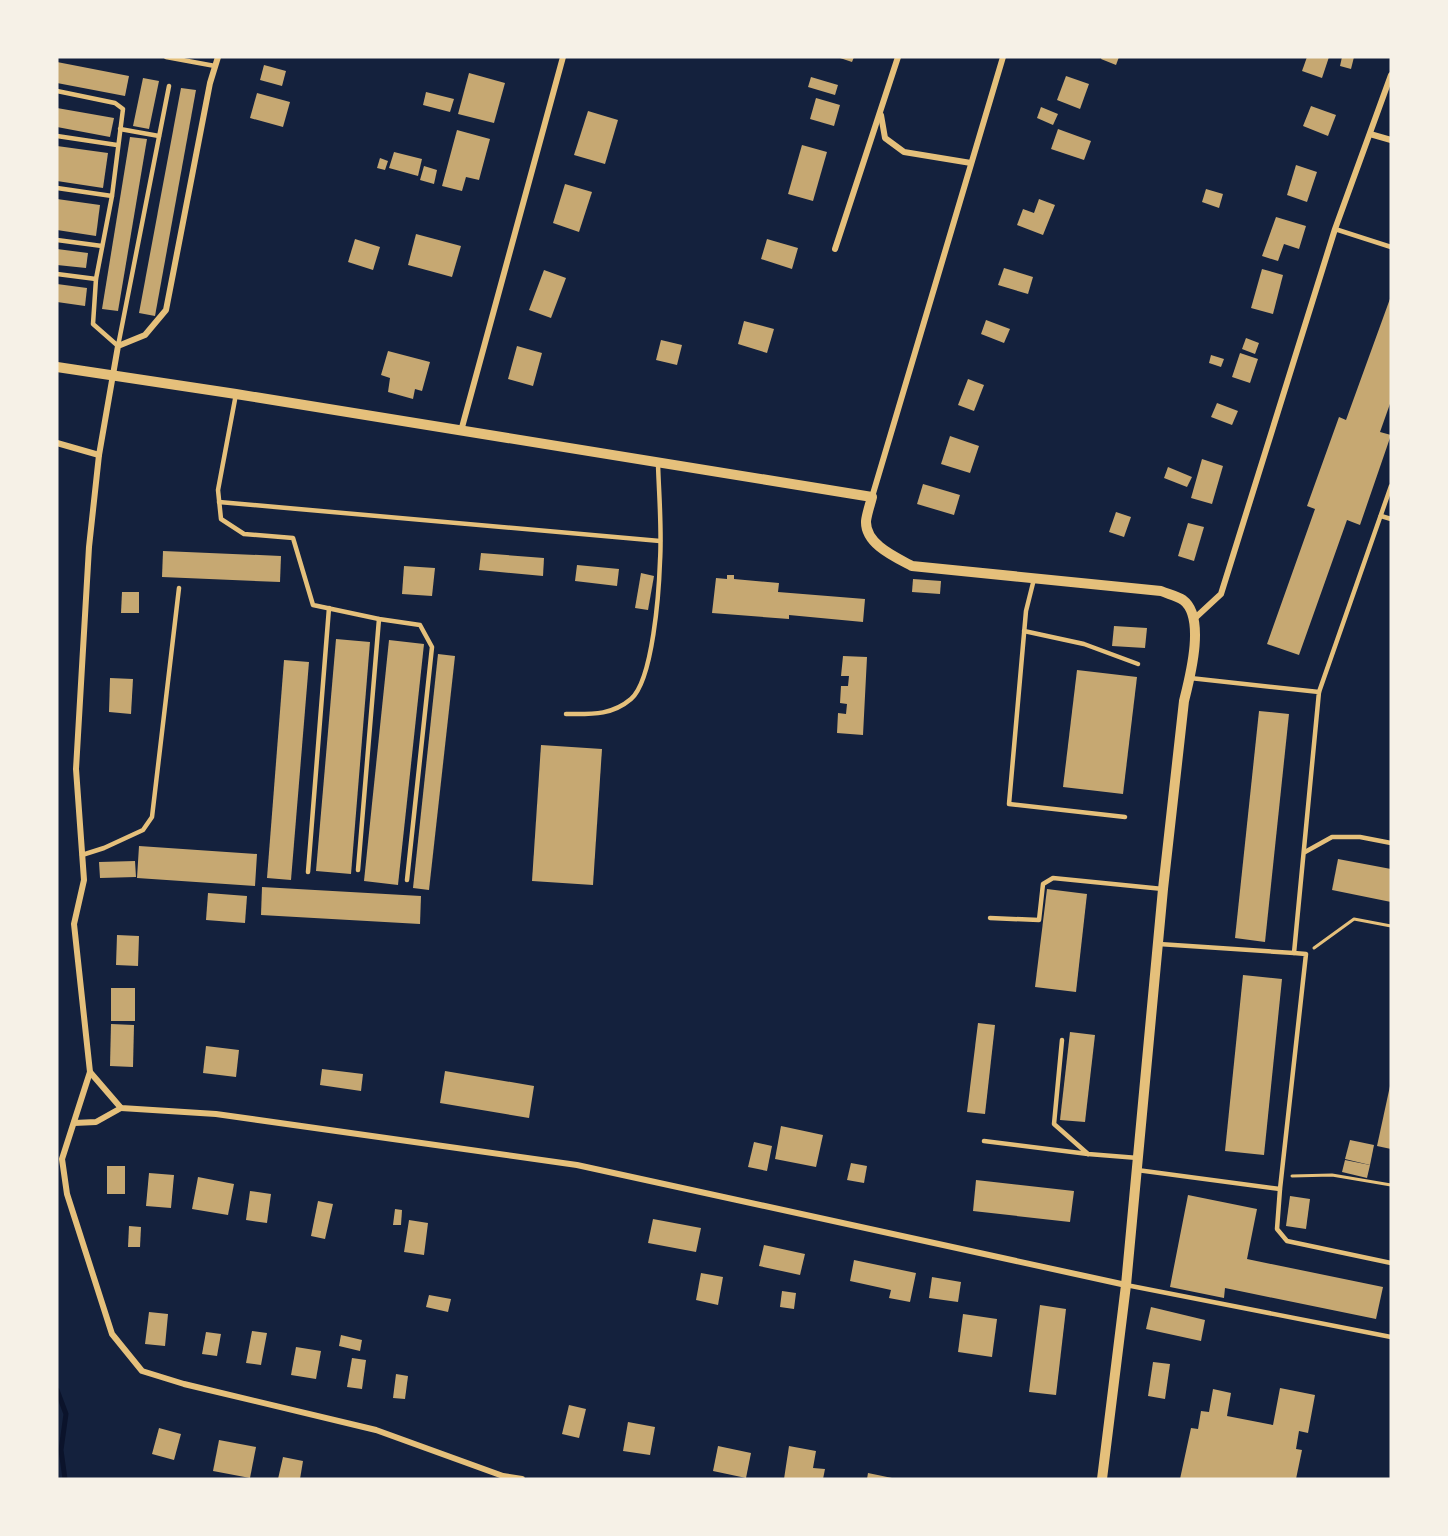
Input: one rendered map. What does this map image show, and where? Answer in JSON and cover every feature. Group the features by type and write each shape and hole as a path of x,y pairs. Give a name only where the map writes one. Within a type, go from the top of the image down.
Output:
{"street":[{"path":"218,57 210,82 166,310 145,335 118,346 99,455 89,547 76,769 84,880 74,924 90,1072 62,1159 68,1194 112,1334 142,1371 184,1384 376,1431 503,1476 522,1479"},
{"path":"461,431 563,57"},
{"path":"835,249 898,57"},
{"path":"1003,57 866,523 874,541 893,556 912,566 1161,591 1185,601 1194,619 1196,632 1185,700 1163,889 1126,1285 1102,1479"},
{"path":"1194,619 1221,594 1335,229 1391,75"},
{"path":"880,114 885,138 904,152 971,164"},
{"path":"1370,134 1391,140"},
{"path":"57,367 872,498"},
{"path":"57,443 99,455"},
{"path":"90,1072 121,1108"},
{"path":"74,1123 96,1122 121,1108 216,1114 577,1165 1126,1285"}],"lane":[{"path":"166,57 215,66"},
{"path":"118,346 169,86"},
{"path":"57,91 115,103 123,109 112,196 96,279 93,324 118,346"},
{"path":"120,129 159,136"},
{"path":"57,136 117,145"},
{"path":"57,188 112,196"},
{"path":"1335,229 1391,246"},
{"path":"57,240 102,246"},
{"path":"57,274 96,279"},
{"path":"236,394 218,490 220,519 244,534 293,538 313,605 420,625 432,646 407,880"},
{"path":"566,714 602,715 618,709 633,698 640,688 651,652 660,561 658,464"},
{"path":"1294,952 1319,692 1391,486"},
{"path":"219,502 660,542"},
{"path":"1381,516 1391,519"},
{"path":"1034,579 1026,611 1009,804 1125,818"},
{"path":"82,855 104,848 143,830 152,817 179,588"},
{"path":"308,872 329,608"},
{"path":"358,870 379,619"},
{"path":"1024,631 1084,644 1138,664"},
{"path":"1190,678 1319,692"},
{"path":"1305,852 1332,837 1360,837 1391,843"},
{"path":"990,918 1038,920 1043,884 1053,878 1163,889"},
{"path":"1158,944 1306,954 1277,1230 1287,1241 1391,1263"},
{"path":"1062,1040 1054,1124 1088,1154"},
{"path":"984,1141 1138,1158"},
{"path":"1137,1170 1280,1189"},
{"path":"1126,1285 1391,1338"}],"path":[{"path":"1306,954 1354,920 1391,926"},
{"path":"1281,1176 1332,1174 1391,1185"}],"building":[{"path":"837,57 854,57 852,62"},
{"path":"1102,57 1119,57 1116,65 1101,59"},
{"path":"1307,57 1329,57 1322,78 1302,71"},
{"path":"1342,57 1354,57 1351,69 1340,66"},
{"path":"57,62 129,76 125,96 57,83"},
{"path":"264,65 286,71 282,86 260,80"},
{"path":"469,73 505,83 494,123 458,114"},
{"path":"1066,76 1089,84 1080,109 1057,100"},
{"path":"811,77 838,85 835,95 808,87"},
{"path":"143,78 159,81 149,129 133,126"},
{"path":"181,88 196,90 155,316 139,313"},
{"path":"426,92 454,99 450,112 423,105"},
{"path":"257,93 290,102 283,127 250,118"},
{"path":"816,98 840,105 834,126 810,119"},
{"path":"1311,106 1336,115 1328,136 1303,126"},
{"path":"1041,107 1058,114 1053,125 1037,118"},
{"path":"57,108 114,118 110,137 57,127"},
{"path":"588,111 618,120 605,164 574,155"},
{"path":"1058,129 1091,141 1084,160 1051,149"},
{"path":"457,130 490,139 479,180 466,177 462,191 442,186"},
{"path":"130,137 147,139 118,311 102,309"},
{"path":"802,145 827,152 813,201 788,194"},
{"path":"57,146 108,153 103,188 57,181"},
{"path":"394,152 422,159 418,176 389,168"},
{"path":"380,158 388,161 385,170 377,168"},
{"path":"1296,165 1317,172 1307,202 1287,195"},
{"path":"424,166 437,170 434,184 420,180"},
{"path":"565,184 592,192 579,232 553,223"},
{"path":"1206,189 1223,194 1219,208 1202,202"},
{"path":"57,199 100,205 96,236 57,230"},
{"path":"1039,199 1055,205 1043,235 1017,225 1023,209 1034,213"},
{"path":"1276,217 1306,226 1299,249 1284,244 1278,261 1262,256"},
{"path":"416,234 461,246 452,277 408,265"},
{"path":"355,239 380,247 373,270 348,262"},
{"path":"767,239 798,248 792,269 761,259"},
{"path":"57,249 88,253 86,268 57,265"},
{"path":"1004,268 1033,277 1028,294 998,285"},
{"path":"1262,269 1283,275 1273,314 1251,308"},
{"path":"544,270 566,278 551,318 529,310"},
{"path":"57,284 87,288 85,306 57,302"},
{"path":"1391,296 1391,401 1380,432 1391,435 1360,525 1347,520 1299,655 1267,644 1315,509 1307,506 1339,417 1346,420"},
{"path":"986,320 1010,329 1004,343 981,334"},
{"path":"744,321 774,329 767,353 738,344"},
{"path":"1246,338 1259,343 1255,354 1242,349"},
{"path":"661,340 682,345 677,365 656,360"},
{"path":"517,346 542,353 533,386 508,379"},
{"path":"388,351 430,362 422,391 415,389 413,399 388,392 390,378 381,375"},
{"path":"1240,353 1258,359 1250,383 1232,377"},
{"path":"1211,355 1224,359 1221,367 1209,363"},
{"path":"968,379 984,385 974,411 958,405"},
{"path":"1217,403 1238,411 1232,425 1211,417"},
{"path":"950,436 979,446 970,473 941,464"},
{"path":"1202,459 1223,466 1212,504 1191,498"},
{"path":"1168,467 1192,477 1187,487 1164,478"},
{"path":"923,484 960,495 954,515 917,504"},
{"path":"1116,512 1131,517 1124,537 1109,532"},
{"path":"1188,523 1204,527 1194,561 1178,556"},
{"path":"163,551 281,556 280,582 162,577"},
{"path":"481,553 544,558 543,576 479,570"},
{"path":"577,565 619,569 617,586 575,581"},
{"path":"404,566 435,568 432,596 402,594"},
{"path":"641,573 654,576 648,610 635,608"},
{"path":"727,575 734,575 734,579 779,583 778,592 865,599 863,622 789,615 789,619 712,613 716,578 727,579"},
{"path":"913,579 941,581 940,594 912,592"},
{"path":"122,592 139,592 139,613 121,613"},
{"path":"1114,626 1147,628 1145,648 1112,646"},
{"path":"336,639 370,642 351,874 316,871"},
{"path":"389,640 424,644 398,885 364,881"},
{"path":"438,654 455,656 429,890 413,888"},
{"path":"843,656 867,657 863,735 837,733 838,713 846,714 847,704 840,703 841,686 848,686 849,676 841,676"},
{"path":"284,660 309,662 291,880 267,878"},
{"path":"1077,670 1137,677 1123,794 1063,787"},
{"path":"110,678 133,679 131,714 109,712"},
{"path":"1259,711 1289,714 1265,942 1235,938"},
{"path":"541,745 602,749 593,885 532,881"},
{"path":"139,846 257,854 255,886 137,878"},
{"path":"1338,859 1391,869 1391,902 1332,890"},
{"path":"135,861 136,877 100,878 99,862"},
{"path":"262,887 421,896 420,924 261,915"},
{"path":"1047,889 1087,894 1076,992 1035,987"},
{"path":"208,893 247,896 245,923 206,920"},
{"path":"117,935 139,936 138,966 116,965"},
{"path":"1243,975 1282,979 1264,1155 1225,1151"},
{"path":"111,988 135,988 135,1021 111,1021"},
{"path":"978,1023 995,1025 985,1114 967,1112"},
{"path":"111,1024 134,1025 133,1067 110,1066"},
{"path":"1070,1032 1095,1035 1085,1122 1060,1120"},
{"path":"206,1046 239,1050 236,1077 203,1073"},
{"path":"322,1069 363,1074 361,1091 320,1085"},
{"path":"445,1071 534,1086 529,1118 440,1103"},
{"path":"1391,1086 1391,1149 1377,1146"},
{"path":"781,1126 823,1135 816,1167 775,1159"},
{"path":"1350,1140 1374,1145 1370,1165 1345,1159"},
{"path":"754,1142 772,1146 767,1171 748,1167"},
{"path":"1345,1160 1370,1165 1367,1178 1342,1172"},
{"path":"851,1163 867,1166 864,1183 847,1180"},
{"path":"107,1166 125,1166 125,1194 107,1194"},
{"path":"149,1173 174,1175 171,1208 146,1206"},
{"path":"198,1177 234,1184 228,1215 192,1209"},
{"path":"976,1180 1074,1191 1070,1222 973,1211"},
{"path":"250,1191 271,1194 267,1223 246,1220"},
{"path":"1188,1195 1257,1209 1247,1259 1383,1287 1376,1319 1225,1288 1224,1298 1170,1287"},
{"path":"1290,1196 1310,1199 1306,1229 1286,1226"},
{"path":"318,1201 333,1204 325,1239 311,1236"},
{"path":"395,1209 402,1210 401,1225 393,1225"},
{"path":"653,1219 701,1228 696,1252 648,1243"},
{"path":"409,1220 428,1223 424,1255 404,1252"},
{"path":"129,1226 141,1227 140,1247 128,1247"},
{"path":"764,1245 805,1254 800,1275 759,1266"},
{"path":"854,1260 916,1273 910,1302 889,1298 891,1290 850,1281"},
{"path":"701,1273 723,1277 718,1305 696,1300"},
{"path":"932,1277 961,1282 958,1302 929,1298"},
{"path":"782,1291 796,1293 794,1309 780,1307"},
{"path":"429,1295 451,1299 448,1312 426,1307"},
{"path":"1040,1305 1066,1309 1056,1395 1029,1392"},
{"path":"1151,1307 1205,1320 1201,1341 1146,1329"},
{"path":"149,1312 168,1314 165,1346 145,1344"},
{"path":"963,1314 997,1319 992,1357 958,1352"},
{"path":"252,1331 267,1333 261,1365 246,1363"},
{"path":"206,1332 221,1334 217,1356 202,1354"},
{"path":"341,1335 362,1340 360,1351 339,1346"},
{"path":"296,1347 321,1351 316,1379 291,1375"},
{"path":"352,1358 366,1360 362,1389 347,1387"},
{"path":"1153,1362 1170,1364 1165,1399 1148,1396"},
{"path":"396,1374 408,1376 405,1399 393,1398"},
{"path":"1280,1388 1315,1395 1308,1433 1299,1431 1296,1449 1302,1450 1296,1479 1180,1479 1191,1428 1198,1429 1201,1411 1209,1412 1213,1389 1231,1393 1227,1416 1273,1425"},
{"path":"569,1405 586,1409 579,1438 562,1434"},
{"path":"628,1422 655,1427 650,1455 623,1451"},
{"path":"159,1428 181,1434 174,1460 152,1454"},
{"path":"219,1440 256,1447 250,1478 213,1471"},
{"path":"718,1446 751,1453 746,1478 713,1471"},
{"path":"789,1446 816,1451 813,1468 825,1469 823,1479 784,1479"},
{"path":"283,1457 303,1461 300,1479 278,1479"},
{"path":"868,1473 892,1478 892,1479 867,1479"}],"waterway":[{"path":"57,1390 66,1414 61,1450 65,1479"}]}
